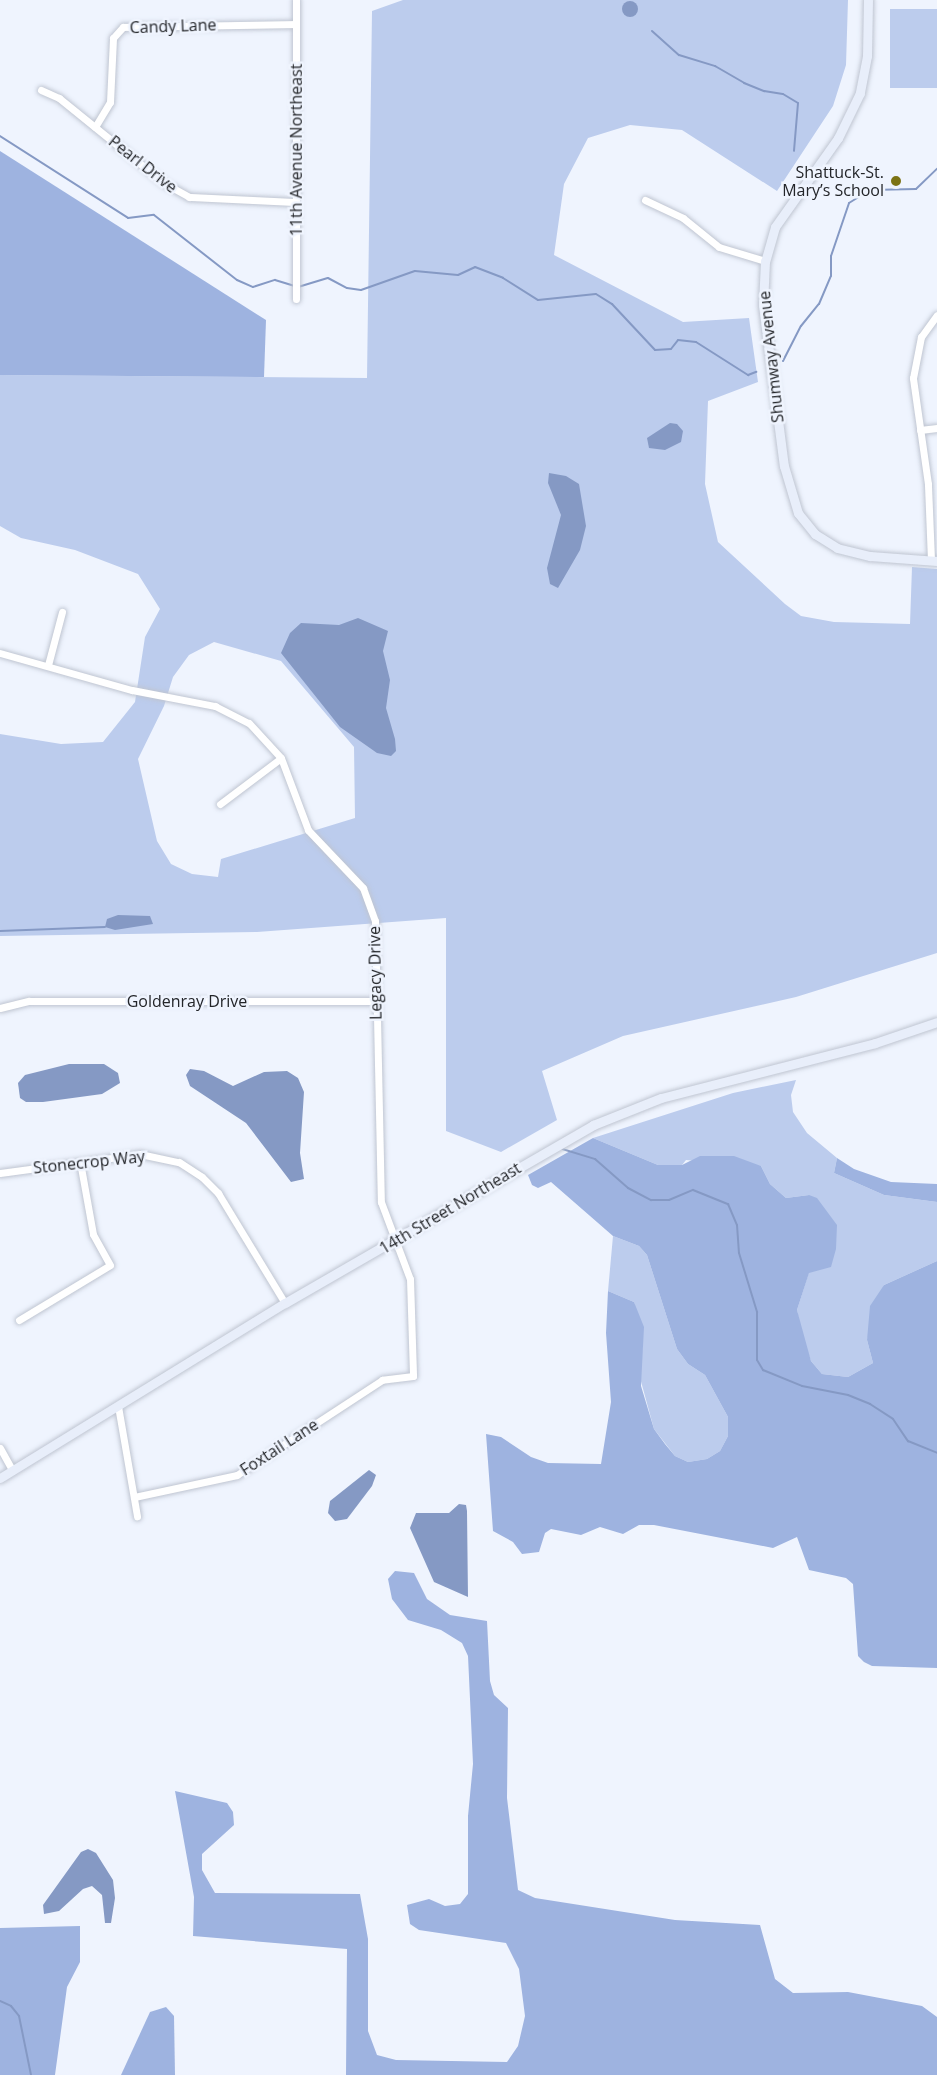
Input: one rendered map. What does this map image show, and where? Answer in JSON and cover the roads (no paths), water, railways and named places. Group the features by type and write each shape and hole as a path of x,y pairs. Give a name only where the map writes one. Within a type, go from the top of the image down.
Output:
{"street":[{"name":"11th Avenue Northeast","path":"296,0 297,299"},
{"name":"Shumway Avenue","path":"868,0 867,56 860,93 838,138 779,219 765,261 763,305 784,466 798,513 814,534 837,548 870,556 934,560"},
{"name":"Candy Lane","path":"95,127 110,102 113,38 123,27 296,24"},
{"name":"Pearl Drive","path":"41,90 59,98 164,183 189,197 296,202"},
{"path":"645,200 683,218 719,247 765,261"},
{"path":"934,560 913,363 921,337 937,315"},
{"path":"920,430 937,428"},
{"path":"48,665 62,612"},
{"name":"Legacy Drive","path":"0,653 132,690 228,710 262,734 281,758 308,830 363,888 370,900 376,933 381,1202 386,1222 397,1241 412,1288 414,1376"},
{"path":"220,804 281,758"},
{"name":"Goldenray Drive","path":"0,1008 29,1001 376,1001"},
{"name":"14th Street Northeast","path":"0,1479 285,1303 397,1241 562,1141 635,1107 875,1042 937,1022"},
{"name":"Stonecrop Way","path":"0,1173 127,1155 157,1155 196,1172 218,1193 285,1303"},
{"path":"19,1320 110,1265 93,1234 80,1162"},
{"name":"Foxtail Lane","path":"134,1497 237,1475 382,1380 414,1376"},
{"path":"118,1406 137,1516"},
{"path":"0,1448 13,1471"}],"waterway":[{"path":"652,31 679,55 715,66 744,83 764,91 783,94 798,103 794,151"},
{"path":"0,136 128,218 154,215 237,280 253,287 275,280 298,287 328,278 347,288 361,290 415,271 458,275 475,267 503,278 538,300 596,294 612,304 655,350 671,349 678,340 696,342 748,375 756,372"},
{"path":"783,361 801,326 819,304 831,276 831,256 849,203 870,190 916,189 937,169"},
{"path":"0,931 105,927"},
{"path":"559,1148 595,1159 628,1188 651,1200 669,1200 693,1190 728,1204 737,1225 739,1253 757,1312 757,1360 763,1370 802,1386 848,1395 870,1404 893,1419 908,1441 937,1453"},
{"path":"0,2001 11,2006 19,2016 31,2075"}],"place":[{"name":"Shattuck-St. Mary’s School","path":"896,181"}]}
